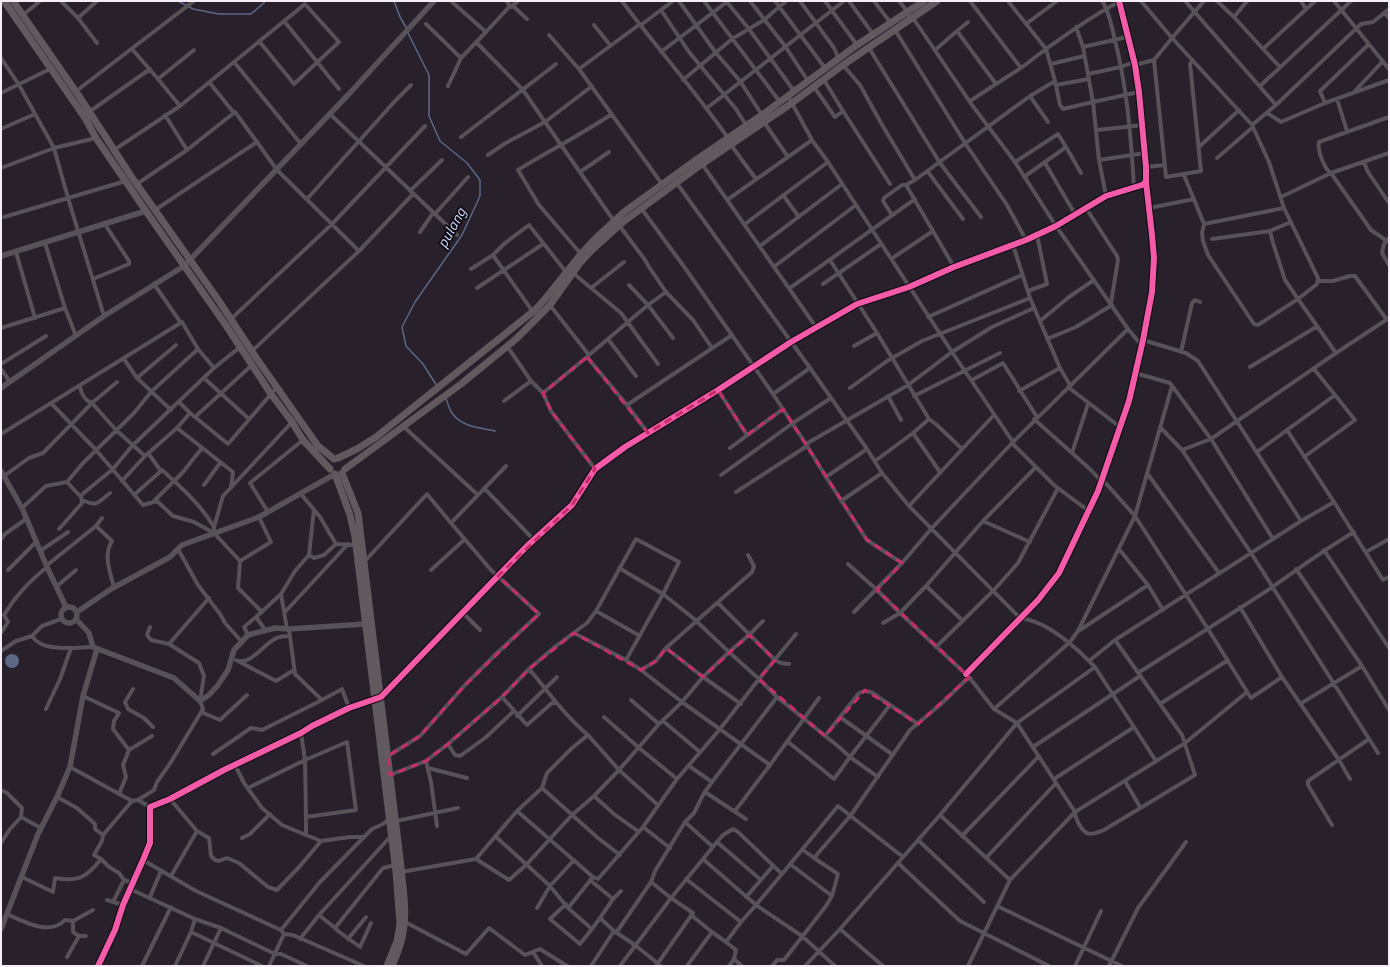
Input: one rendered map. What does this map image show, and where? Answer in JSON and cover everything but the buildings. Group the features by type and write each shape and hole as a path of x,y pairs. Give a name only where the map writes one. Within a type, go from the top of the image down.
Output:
{"main road":[{"path":"569,273 616,223 677,184 730,141 746,125 763,119 780,102 825,68 869,48 937,1"},
{"path":"338,471 427,410 507,346 548,302 581,254 662,184 763,119 792,103 824,80 857,45 921,2"},
{"path":"6,4 23,15 155,210 271,394 292,422 303,440 338,471 358,513 397,870 400,924 396,941 387,966"},
{"path":"6,4 85,118 96,138 146,211 231,319 318,446 344,462 338,471"},
{"path":"392,966 400,949 405,922 390,836 392,820 388,756 352,545 350,515 338,471 330,464 336,458 356,449 376,437 532,312 548,302"}],"street":[{"path":"23,15 40,1"},
{"path":"61,1 78,18 97,43"},
{"path":"78,18 97,1"},
{"path":"69,96 194,1"},
{"path":"1,388 104,316 187,263 278,170 434,1"},
{"path":"451,1 486,32"},
{"path":"506,1 511,7 527,19"},
{"path":"448,86 460,58 518,1"},
{"path":"622,1 706,108 756,179"},
{"path":"579,69 610,45 673,1"},
{"path":"679,1 716,53 740,80 788,157"},
{"path":"704,1 780,102"},
{"path":"661,52 727,1 794,91"},
{"path":"750,1 785,46 808,82"},
{"path":"775,1 825,68"},
{"path":"683,80 732,39 764,20 786,1"},
{"path":"800,1 815,24 834,48 841,62 860,85 881,124 915,180"},
{"path":"825,1 857,45"},
{"path":"706,108 740,80 844,1"},
{"path":"849,1 873,34"},
{"path":"874,1 890,22"},
{"path":"899,1 1015,162 1056,226 1112,304 1128,329 1142,346"},
{"path":"970,1 1021,68"},
{"path":"1008,1 1046,49 1056,83 1060,104 1063,108 1139,92"},
{"path":"1026,24 1057,1"},
{"path":"1102,1 1115,39 1127,95 1134,188"},
{"path":"1141,1 1172,38 1253,126 1269,162 1284,208 1318,278 1317,284 1298,299 1258,326 1254,324 1208,256 1203,241 1202,233 1204,224 1184,175"},
{"path":"1185,1 1276,105"},
{"path":"892,215 883,201 884,198 902,185 906,185 928,172 1030,96 1056,83 1089,76 1135,63 1154,60 1204,1"},
{"path":"1217,1 1234,17 1280,67"},
{"path":"1234,17 1247,1"},
{"path":"1301,1 1306,9"},
{"path":"1263,49 1315,1"},
{"path":"1334,1 1389,69"},
{"path":"1260,86 1351,1"},
{"path":"814,858 851,815 910,730 941,704 968,676 1038,600 1059,573 1089,511 1102,480 1128,402 1142,346 1152,292 1154,258 1139,92 1135,63 1119,2 1076,27 1021,68 970,101"},
{"path":"114,150 180,106 259,41 305,4 339,42 294,84 259,41"},
{"path":"1217,158 1276,105 1356,29 1364,23 1373,22 1389,9"},
{"path":"662,10 679,38 724,94 746,125"},
{"path":"1385,13 1389,18"},
{"path":"284,21 339,89"},
{"path":"935,50 968,22"},
{"path":"426,24 460,58"},
{"path":"594,25 610,45"},
{"path":"1076,27 1083,48 1089,76 1097,130 1099,160 1106,196"},
{"path":"895,30 965,144 1007,205 1026,240"},
{"path":"957,31 996,84"},
{"path":"549,35 592,86 662,184"},
{"path":"1083,48 1127,37"},
{"path":"476,42 523,90 616,223 645,260 666,292 693,320 712,348"},
{"path":"1325,103 1320,91 1369,44"},
{"path":"869,48 940,163 981,217"},
{"path":"132,49 180,106"},
{"path":"158,79 194,50"},
{"path":"1051,64 1084,56"},
{"path":"1,58 19,84 54,148 104,316"},
{"path":"1154,60 1166,178 1201,171 1190,64 1193,60"},
{"path":"1352,93 1383,61"},
{"path":"234,62 301,144"},
{"path":"460,137 556,64"},
{"path":"1,93 50,69"},
{"path":"89,112 150,69"},
{"path":"824,80 890,184"},
{"path":"1267,113 1281,122 1325,103 1389,80"},
{"path":"209,82 234,113 236,112 256,142 278,170 359,251"},
{"path":"307,199 411,85"},
{"path":"488,155 504,144 545,122 592,86"},
{"path":"814,87 835,117 843,111"},
{"path":"788,96 812,140 828,162 939,334 966,371 1012,442 1058,488 1089,511"},
{"path":"1030,96 1048,122"},
{"path":"1337,99 1347,131"},
{"path":"1199,146 1239,110"},
{"path":"137,184 187,150 234,113"},
{"path":"1,128 36,114"},
{"path":"330,114 456,235"},
{"path":"581,254 539,205 518,170 561,144 586,132 612,114"},
{"path":"165,115 187,150"},
{"path":"1389,118 1347,131 1319,142 1318,144 1318,148 1327,171 1331,173 1371,230 1388,239 1384,244 1382,253 1389,265"},
{"path":"1097,130 1143,124"},
{"path":"231,319 332,224 425,126"},
{"path":"1015,162 1058,134 1081,173"},
{"path":"1,168 54,148 96,138"},
{"path":"727,200 812,140"},
{"path":"155,210 256,142"},
{"path":"1024,176 1045,163 1066,147"},
{"path":"580,172 609,152"},
{"path":"1099,160 1145,153"},
{"path":"1281,197 1331,173 1389,153"},
{"path":"252,351 359,251 389,220 412,192 442,160"},
{"path":"745,224 828,162"},
{"path":"1364,162 1368,172 1389,203"},
{"path":"1045,163 1075,214"},
{"path":"702,164 790,288 816,328"},
{"path":"1146,167 1165,164"},
{"path":"928,172 963,219"},
{"path":"420,232 434,214 468,177"},
{"path":"672,177 810,368 867,449 882,473 909,506 994,590 1020,618 1035,622 1070,642 1095,667 1156,762"},
{"path":"4,217 126,181"},
{"path":"150,807 170,799 349,708 378,699 534,540 572,505 595,469 648,432 718,390 791,342 857,304 909,287 954,267 1026,240 1056,226 1106,196 1134,188 1146,182"},
{"path":"760,246 842,184"},
{"path":"906,185 954,267"},
{"path":"784,195 799,217"},
{"path":"790,288 915,199"},
{"path":"1149,208 1194,199"},
{"path":"774,266 856,205"},
{"path":"640,208 732,335 793,423 826,478 867,540 902,563"},
{"path":"1047,339 1076,328 1112,304 1118,260 1117,256 1086,208"},
{"path":"1204,224 1284,208"},
{"path":"1,256 146,211"},
{"path":"1212,239 1270,231 1291,222"},
{"path":"92,279 129,264 104,223"},
{"path":"471,269 493,255 505,243 530,225 543,244 569,273 591,288 621,313 658,364"},
{"path":"891,259 933,231"},
{"path":"1270,231 1285,280 1316,327 1336,353"},
{"path":"1028,291 1047,284 1037,235"},
{"path":"45,243 65,308 76,336"},
{"path":"477,288 543,244"},
{"path":"823,284 881,244"},
{"path":"1013,245 1030,298 1069,386 1088,404 1120,427"},
{"path":"16,252 35,318"},
{"path":"493,255 532,312"},
{"path":"830,260 929,419 962,448"},
{"path":"591,288 624,262"},
{"path":"928,317 1022,275"},
{"path":"1182,450 1211,439 1388,319 1355,276 1333,281 1318,281"},
{"path":"1040,322 1069,297 1094,280"},
{"path":"154,284 180,323 182,322 198,348 214,368"},
{"path":"629,285 648,305 673,338"},
{"path":"543,393 648,305 666,292"},
{"path":"850,388 892,359 922,341 1030,298"},
{"path":"1181,352 1192,303 1195,300 1200,302"},
{"path":"548,302 588,356 648,432"},
{"path":"1,328 65,308"},
{"path":"736,492 807,445 908,385 952,352 992,327 1034,308"},
{"path":"1,434 180,323"},
{"path":"1250,367 1316,327"},
{"path":"854,612 877,590 931,529 1012,442 1128,329"},
{"path":"854,346 876,333"},
{"path":"627,405 732,335"},
{"path":"1,364 46,336"},
{"path":"608,339 636,376"},
{"path":"1143,340 1192,356 1198,361 1301,521"},
{"path":"137,378 176,346"},
{"path":"507,346 531,380 543,393 551,411 595,469"},
{"path":"58,529 82,503 82,497 113,469 132,446 214,368 240,347"},
{"path":"22,508 46,486 67,482 82,463 134,413 151,392 198,348"},
{"path":"914,396 1000,353"},
{"path":"124,359 137,378 171,410"},
{"path":"972,380 1003,363 1036,418 1102,480 1134,516 1186,594 1251,698 1282,677"},
{"path":"195,417 252,365"},
{"path":"773,394 810,368"},
{"path":"1019,391 1060,368"},
{"path":"1,369 10,382"},
{"path":"1304,457 1355,420 1314,369"},
{"path":"1135,373 1169,382 1211,439 1273,539"},
{"path":"204,378 250,419"},
{"path":"504,401 531,380"},
{"path":"66,607 46,567 22,508 2,474 42,453 92,403 118,382"},
{"path":"80,386 81,393 87,401 92,403 132,446 146,455 175,481 206,514 214,530 240,561 238,588 262,612"},
{"path":"994,710 1070,642 1078,631 1134,516 1172,386"},
{"path":"179,402 228,444 277,387"},
{"path":"718,390 747,435"},
{"path":"1257,452 1335,395"},
{"path":"888,396 901,420"},
{"path":"721,476 793,423 831,398"},
{"path":"51,404 96,450 143,505 157,501 173,516 214,530"},
{"path":"1072,452 1088,404"},
{"path":"730,448 783,409"},
{"path":"122,481 146,455 177,428 190,413"},
{"path":"909,506 994,415"},
{"path":"875,461 913,433 929,419"},
{"path":"214,530 223,496 292,422"},
{"path":"404,427 478,495"},
{"path":"1160,427 1182,450 1251,553 1378,753"},
{"path":"177,428 233,472 231,488"},
{"path":"1287,430 1384,580 1389,577"},
{"path":"913,433 940,472"},
{"path":"268,512 250,483 303,440"},
{"path":"154,502 188,467 202,448"},
{"path":"826,478 867,449"},
{"path":"204,485 220,463"},
{"path":"451,523 506,466"},
{"path":"883,622 900,613 926,586 983,521 1036,467"},
{"path":"134,495 162,470"},
{"path":"61,618 68,623 73,622 76,619 77,612 114,587 170,557 182,545 214,530 259,517 301,494 338,471"},
{"path":"841,501 882,473"},
{"path":"1147,473 1219,573"},
{"path":"67,482 80,496 92,504 95,504 110,493"},
{"path":"484,488 534,540"},
{"path":"936,646 994,590 1018,564 1058,488"},
{"path":"301,494 320,516 336,544"},
{"path":"364,562 427,494 498,576 539,614 465,685 420,736 388,756"},
{"path":"1089,661 1115,640 1301,521 1334,502"},
{"path":"248,635 244,627 281,594 295,571 309,555 314,509"},
{"path":"240,561 271,542 259,517"},
{"path":"1,539 5,534 26,518"},
{"path":"1,633 8,622 4,615 27,583 96,526 102,518"},
{"path":"983,521 1030,542"},
{"path":"96,526 112,540 109,545 107,564 114,587"},
{"path":"40,551 68,532"},
{"path":"1033,747 1272,587 1324,550 1354,532"},
{"path":"390,775 426,761 502,697 529,669 556,646 587,623 596,611 636,538 679,562 626,660"},
{"path":"431,570 465,539"},
{"path":"1366,552 1389,539"},
{"path":"8,570 36,542"},
{"path":"309,555 314,558 324,555 336,544 352,545"},
{"path":"285,612 352,545"},
{"path":"178,549 198,585 209,598 225,623 242,642"},
{"path":"1118,549 1148,585 1163,610"},
{"path":"1324,550 1389,648"},
{"path":"641,670 656,661 666,648 752,572 754,566 748,554"},
{"path":"848,564 968,676 994,710 1017,723 1075,812 1075,816 1084,832 1088,834 1096,834 1111,826 1195,775 1182,735 1115,640"},
{"path":"619,568 663,594 697,622 777,697 850,757 878,777"},
{"path":"1296,569 1362,666 1389,710"},
{"path":"56,587 76,570"},
{"path":"1078,631 1148,585"},
{"path":"926,586 963,621"},
{"path":"281,594 290,636 295,674 322,700"},
{"path":"169,644 209,598"},
{"path":"718,603 775,660 781,663 789,664"},
{"path":"61,618 60,613 66,607 72,606 77,612"},
{"path":"1240,607 1282,677 1339,760 1350,779"},
{"path":"596,611 640,636"},
{"path":"463,613 480,630"},
{"path":"256,617 266,631"},
{"path":"1,650 16,641 32,636 42,626 61,618"},
{"path":"1,929 41,828 70,768 83,696 95,648 88,633 76,619"},
{"path":"335,928 383,868 397,870 476,859 509,880 526,865 572,815 594,796 619,770 638,747 682,702 703,677 763,621"},
{"path":"200,701 209,695 218,685 234,660 234,650 248,635 275,628 288,629 365,624"},
{"path":"150,627 147,635 151,640 169,644 199,663 204,676 200,701"},
{"path":"574,633 626,660 641,670 682,702 770,765"},
{"path":"592,878 598,879 620,855 643,827 677,779 741,704 759,679 796,634"},
{"path":"32,636 34,640 61,649 95,648 174,678 200,701 203,709 157,782 154,790 138,800 132,801 70,768"},
{"path":"234,660 243,661 250,658 275,639 290,636"},
{"path":"46,709 60,679 71,648"},
{"path":"666,648 741,704"},
{"path":"234,660 276,681 294,670"},
{"path":"1160,704 1228,660"},
{"path":"1300,704 1362,666"},
{"path":"805,966 840,929 940,815 1017,723 1095,667"},
{"path":"529,669 546,688 556,704 588,735 619,770 658,805"},
{"path":"517,716 557,677"},
{"path":"133,689 125,702 128,708 144,718 152,727"},
{"path":"213,754 251,728 262,730 342,689 349,708"},
{"path":"825,736 859,693 864,691 871,692 918,724"},
{"path":"968,966 1010,880 1075,812 1185,743 1247,692"},
{"path":"201,712 220,720 246,695"},
{"path":"83,696 120,713"},
{"path":"502,697 517,716 527,725 552,703 556,704"},
{"path":"590,966 651,882 655,870 685,822 694,814 705,792 777,697"},
{"path":"735,811 819,698"},
{"path":"631,700 700,752"},
{"path":"787,741 834,779 890,705"},
{"path":"127,706 114,721 113,729 128,750"},
{"path":"448,744 456,756 460,756 485,738 514,712"},
{"path":"604,717 677,779"},
{"path":"840,717 893,755"},
{"path":"1054,779 1134,728"},
{"path":"301,732 305,760 306,835"},
{"path":"476,859 517,810 542,788 547,774 572,748 588,735"},
{"path":"119,794 126,777 123,765 128,750 152,736"},
{"path":"1332,825 1307,782 1309,779 1369,739"},
{"path":"248,788 305,760 347,742 356,810 306,817"},
{"path":"962,836 1039,756"},
{"path":"426,761 437,826"},
{"path":"235,765 248,788 262,808 282,825 321,841 350,837 364,837"},
{"path":"689,766 712,782"},
{"path":"428,768 467,778"},
{"path":"1125,781 1140,807"},
{"path":"986,858 1056,783"},
{"path":"542,788 598,838 620,855"},
{"path":"1,790 7,793 22,808 21,817 10,829 1,843"},
{"path":"705,792 746,819"},
{"path":"594,796 614,814 639,832"},
{"path":"57,797 77,808 95,824 96,829 103,835"},
{"path":"170,799 197,831 210,838 211,856 215,860 219,861 227,858 239,863 268,887 277,890 321,841"},
{"path":"138,800 150,807"},
{"path":"132,801 103,835 102,841 94,855 101,858 109,867 119,873 124,880 133,883"},
{"path":"726,942 838,806 903,857"},
{"path":"98,966 115,930 123,905 144,860 150,843 150,807"},
{"path":"281,930 320,882 372,829 392,820 458,808"},
{"path":"517,810 574,860 613,899"},
{"path":"242,838 250,834 270,814"},
{"path":"940,815 1010,880"},
{"path":"21,817 41,828"},
{"path":"685,822 713,847"},
{"path":"643,827 670,848"},
{"path":"620,966 671,898 723,835 733,830 738,832 782,874"},
{"path":"171,876 197,831"},
{"path":"300,939 319,915 390,836"},
{"path":"495,836 550,886 567,906 592,929"},
{"path":"918,840 984,902"},
{"path":"717,842 761,880"},
{"path":"1110,966 1138,908 1186,842"},
{"path":"772,966 777,960 784,960 826,906 832,896 838,874 803,850"},
{"path":"22,876 52,892 55,878 63,879 84,877 101,858"},
{"path":"703,859 756,905 802,936 835,966"},
{"path":"144,860 196,891 281,930 284,934 293,935 364,966"},
{"path":"537,908 550,886 574,860"},
{"path":"898,863 960,921 983,934 1049,966"},
{"path":"790,864 832,896"},
{"path":"746,897 773,866"},
{"path":"150,897 161,870"},
{"path":"592,878 567,906 550,919 580,944 613,899 621,891"},
{"path":"686,879 741,922"},
{"path":"114,902 124,880"},
{"path":"600,918 615,932 635,945 658,965 693,913 651,882"},
{"path":"130,889 195,919 220,928 275,954 281,954 307,966"},
{"path":"108,900 123,905"},
{"path":"997,906 1122,966"},
{"path":"142,966 171,907"},
{"path":"5,916 45,928 60,926 65,920 73,921 92,910"},
{"path":"1075,966 1101,911"},
{"path":"319,915 348,939 361,947 371,923"},
{"path":"691,915 736,950 734,959 728,966"},
{"path":"348,939 366,917"},
{"path":"175,966 192,932 195,919"},
{"path":"73,921 72,932 79,936 86,936"},
{"path":"405,922 466,954 489,928 526,955 540,949 567,966"},
{"path":"202,966 220,928"},
{"path":"840,929 883,966"},
{"path":"192,932 262,966"},
{"path":"687,966 712,932"},
{"path":"269,966 284,934"},
{"path":"67,957 79,936"},
{"path":"533,952 542,966"},
{"path":"734,959 742,966"}],"highlighted area":[{"path":"587,357 648,433 718,390 747,435 783,409 867,540 902,563 877,590 969,677 918,724 865,690 825,736 759,679 775,660 749,635 703,677 666,648 656,661 641,670 574,633 529,669 502,697 426,761 390,775 388,756 420,736 465,685 539,614 498,576 572,505 595,469 551,411 543,393"}],"water":[{"path":"12,654 17,656 19,661 17,666 12,668 7,666 5,661 7,656"}],"waterway":[{"name":"pulang","path":"178,1 193,9 219,14 251,14 266,1"},
{"name":"pulang","path":"394,1 400,17 407,29"},
{"name":"pulang","path":"408,33 429,75 429,116 440,141 467,163 480,180 480,196 462,235 415,302 402,327 406,346 423,364 437,386"},
{"name":"pulang","path":"446,399 456,418 466,424 495,431"}],"cycle path":[{"path":"966,674 1038,600 1059,573 1098,491 1129,401 1143,340 1152,292 1154,258 1139,92 1135,65 1119,1"},
{"path":"98,966 115,930 123,905 150,843 150,807 170,799 224,770 349,708 381,697 527,546 572,505 595,469 625,447 718,390 791,342 857,304 909,287 954,267 1026,240 1056,226 1106,196 1142,185 1146,182"}]}
